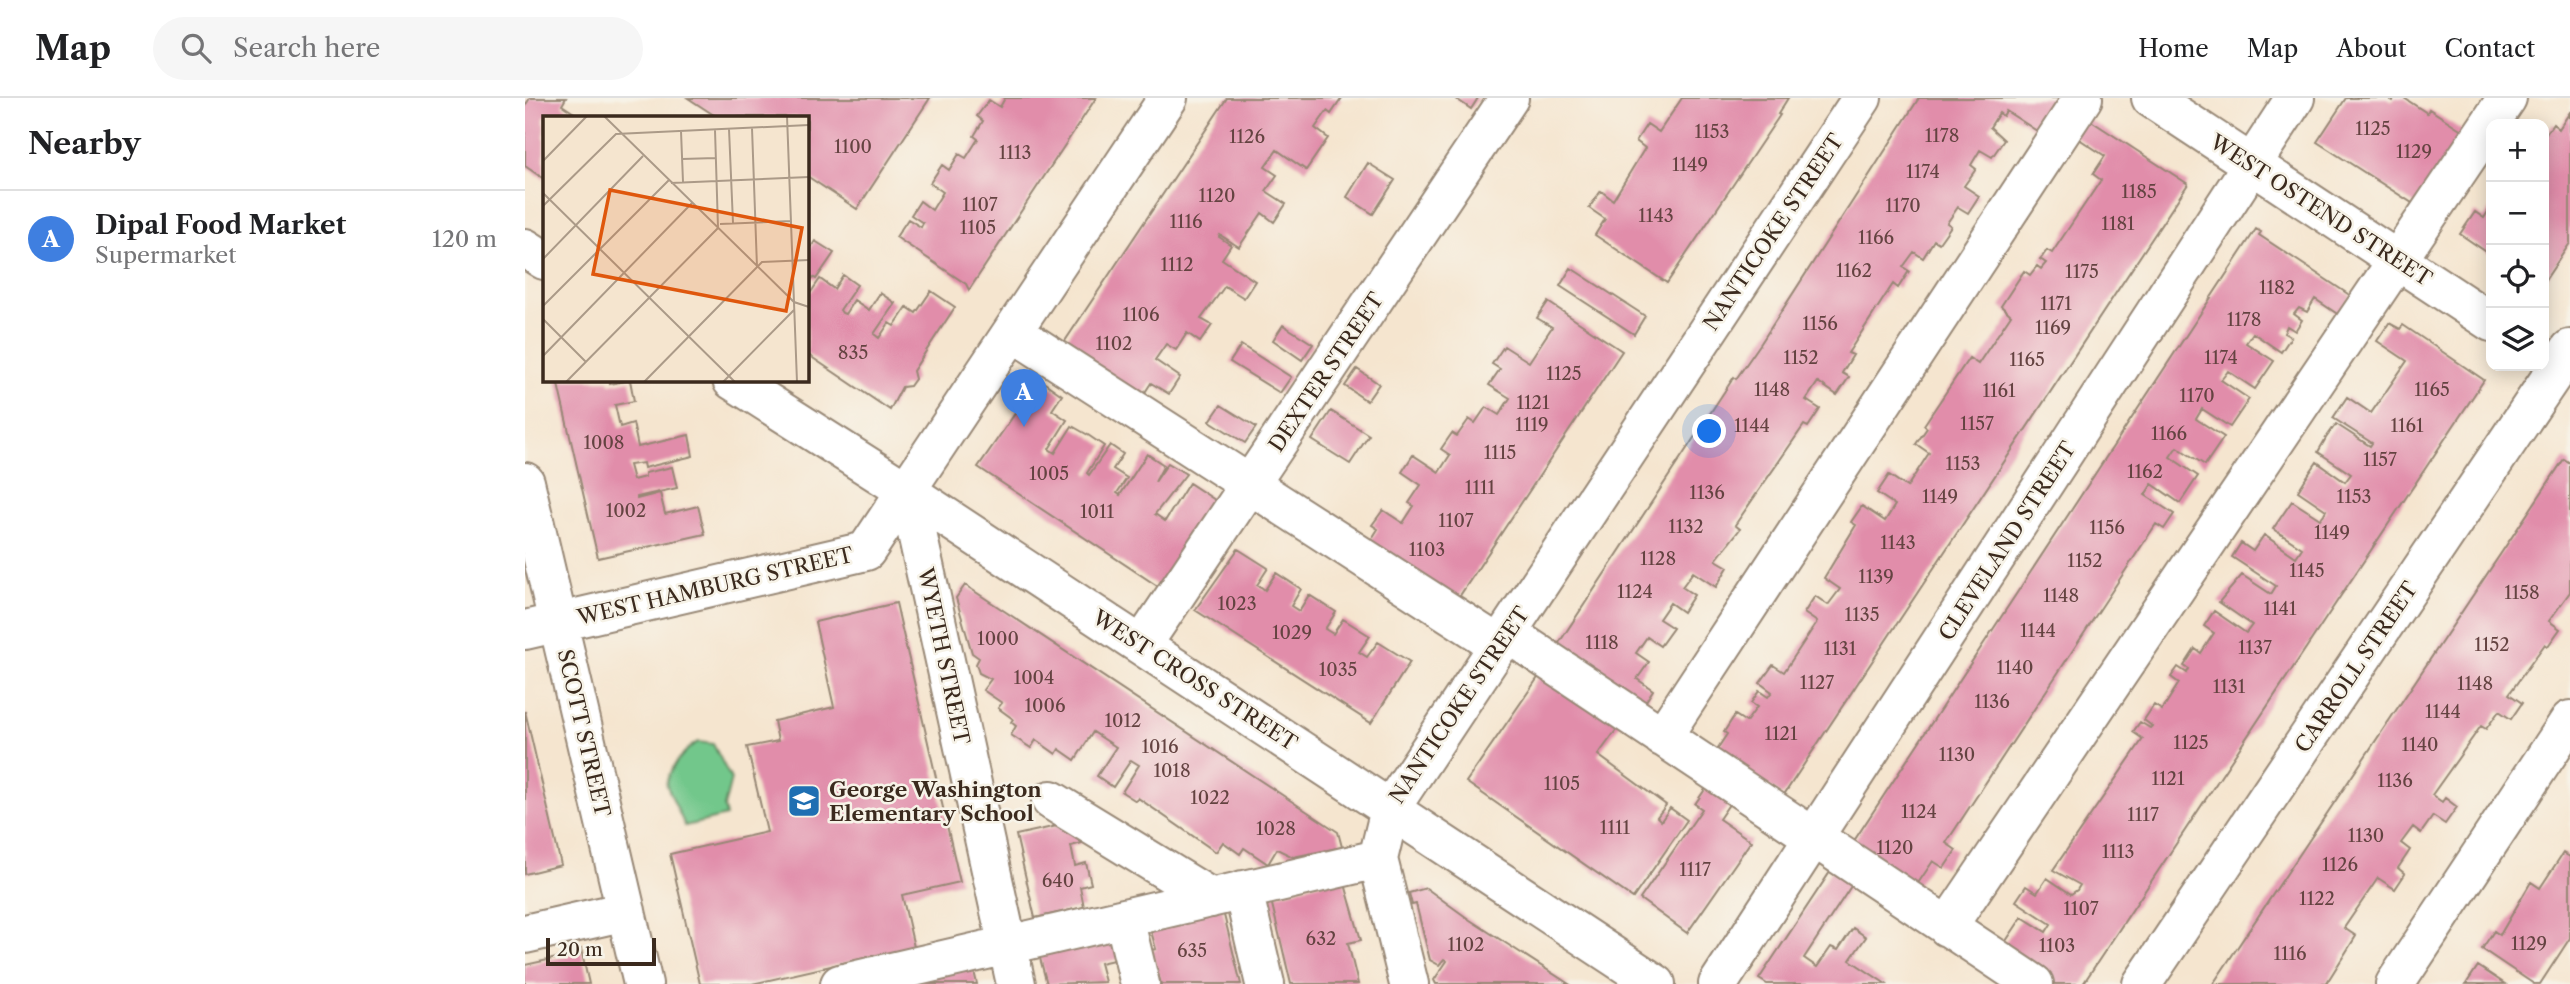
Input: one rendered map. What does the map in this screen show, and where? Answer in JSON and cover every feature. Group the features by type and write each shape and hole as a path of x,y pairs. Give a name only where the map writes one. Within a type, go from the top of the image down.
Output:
{"street":[{"name":"WEST HAMBURG STREET","path":"542,627 866,551 908,492 1168,98"},
{"name":"DEXTER STREET","path":"1142,645 1509,98"},
{"name":"NANTICOKE STREET","path":"1378,859 1390,808 1862,98"},
{"path":"1662,737 2083,98"},
{"name":"WEST OSTEND STREET","path":"2151,98 2486,319"},
{"name":"CLEVELAND STREET","path":"1718,984 2295,98"},
{"path":"1947,927 2507,98"},
{"path":"525,248 543,259"},
{"path":"1013,332 1250,485 1662,737 2034,984"},
{"name":"CARROLL STREET","path":"2142,984 2561,361"},
{"name":"WEST CROSS STREET","path":"735,382 1142,645 1655,984"},
{"name":"SCOTT STREET","path":"525,482 542,627 626,911 643,984"},
{"name":"WYETH STREET","path":"908,492 1016,984"},
{"path":"2395,984 2570,720"},
{"path":"1051,800 1227,894 1265,984"},
{"path":"846,983 1378,859 1409,984"},
{"path":"525,934 626,911"},
{"path":"1124,918 1140,984"}],"green space":[{"path":"698,742 713,744 731,779 724,807 726,816 685,826 666,784 678,760"}],"building":[{"path":"530,98 566,98 562,105 577,115 543,116 543,178 525,166 525,106"},
{"path":"688,98 930,98 857,209 809,177 809,116 715,116"},
{"path":"1005,98 1096,98 969,290 966,284 896,237 908,219 921,227 923,223 911,215 920,201 932,210 943,192 930,183 942,165 949,170 959,154 966,158 978,139 974,136 983,121 977,116 989,100 1000,107"},
{"path":"1227,98 1342,98 1331,114 1327,111 1315,128 1328,138 1306,170 1277,150 1265,167 1277,175 1266,191 1286,204 1274,222 1262,213 1239,247 1220,235 1219,237 1231,245 1222,259 1255,281 1244,298 1225,286 1201,319 1212,325 1200,342 1187,333 1176,350 1166,344 1155,360 1180,377 1169,394 1151,383 1140,400 1061,347"},
{"path":"1455,98 1478,98 1471,109"},
{"path":"1682,98 1788,98 1778,114 1780,115 1667,283 1595,235 1605,219 1589,208 1601,191 1613,200 1645,148 1636,141 1647,124 1659,132"},
{"path":"1919,98 2058,98 2069,105 2048,138 2006,111 2003,116 1999,113 1990,127 2004,140 1992,157 1980,150 1971,165 1976,169 1964,186 1979,196 1968,213 1958,207 1947,223 1951,226 1939,243 1934,240 1923,258 1914,252 1903,267 1909,271 1898,288 1893,284 1848,353 1853,355 1842,373 1849,377 1837,395 1818,382 1806,400 1820,409 1808,427 1804,425 1735,525 1740,529 1716,560 1728,567 1716,587 1693,572 1682,587 1694,595 1683,612 1670,603 1659,619 1673,628 1660,646 1647,637 1636,653 1649,662 1637,679 1653,690 1641,709 1553,652 1734,377 1736,379 1761,343"},
{"path":"2346,98 2387,98 2393,101 2395,98 2404,98 2427,113 2429,109 2468,134 2420,208 2317,142"},
{"path":"2570,112 2570,243 2549,274 2549,130 2553,124 2559,129"},
{"path":"2082,115 2188,184 1783,796 1716,751 1727,734 1724,732 1735,715 1746,722 1757,707 1751,703 1759,691 1768,697 1772,692 1760,683 1773,665 1784,672 1817,622 1804,613 1815,596 1828,605 1840,589 1824,578 1856,525 1851,522 1862,506 1885,521 1895,505 1877,493 1889,475 1907,487 1929,453 1916,444 1927,428 1924,425 1969,358 1978,364 2011,315 2001,306 2024,271 2030,275 2037,266 2041,269 2046,263 2040,259 2047,250 2052,253 2101,180 2093,174 2105,156 2070,133"},
{"path":"1368,163 1395,180 1373,214 1347,197"},
{"path":"2475,212 2484,218 2486,215 2486,252 2460,234"},
{"path":"2256,229 2261,232 2259,235 2351,296 2339,315 2315,299 2307,312 2299,308 2294,314 2302,320 2295,331 2287,326 2284,333 2291,337 2281,352 2253,333 2246,343 2274,361 2255,389 2228,371 2221,380 2249,399 2230,427 2202,409 2196,419 2224,437 2205,465 2177,447 2174,451 2170,457 2198,476 2180,503 2152,484 2145,495 2174,514 2164,529 2156,524 1946,843 1956,850 1944,868 1933,861 1912,892 1848,850"},
{"path":"815,241 834,253 816,279 813,277 809,283 809,250"},
{"path":"1571,268 1645,316 1634,334 1560,286"},
{"path":"843,275 857,285 840,310 845,314 854,300 869,310 880,293 895,303 874,334 879,338 889,323 894,326 907,307 916,313 931,291 955,307 913,371 915,379 910,386 902,387 890,410 809,355 809,290 811,292 820,279 834,289"},
{"path":"1548,302 1622,351 1453,606 1366,548 1378,529 1372,525 1383,510 1403,523 1414,506 1409,503 1421,485 1402,472 1413,455 1439,472 1450,455 1441,449 1452,433 1457,436 1469,419 1475,423 1486,407 1499,415 1510,398 1489,385 1500,369 1492,364 1504,346 1529,362 1552,327 1537,318"},
{"path":"2389,323 2400,329 2403,325 2484,380 2083,984 2051,984 2000,950 2022,917 2046,932 2051,924 2016,901 2026,886 2037,893 2047,878 2071,894 2077,890 2080,885 2053,870 2143,739 2133,732 2140,722 2150,728 2152,726 2144,720 2154,705 2162,710 2179,683 2171,677 2178,667 2187,673 2189,669 2184,666 2195,649 2201,653 2214,633 2204,626 2214,611 2246,633 2252,625 2219,602 2242,575 2271,594 2276,586 2232,557 2241,543 2253,551 2264,535 2296,557 2302,548 2273,529 2292,501 2320,519 2324,514 2326,510 2298,491 2306,478 2317,462 2345,482 2351,474 2318,452 2326,438 2336,424 2370,446 2372,443 2333,418 2347,397 2371,413 2407,361 2377,341"},
{"path":"1283,325 1313,344 1302,360 1273,340"},
{"path":"1241,345 1291,377 1280,393 1230,362"},
{"path":"1357,369 1379,384 1367,401 1345,386"},
{"path":"1039,379 1062,395 1052,410 1067,420 1049,449 1055,453 1072,426 1088,435 1104,446 1087,473 1089,475 1110,445 1123,454 1113,469 1127,478 1117,493 1120,495 1147,454 1164,465 1155,482 1168,463 1186,474 1155,514 1165,521 1189,483 1218,502 1165,591 978,467"},
{"path":"557,382 630,382 634,401 615,405 620,427 633,423 638,447 689,435 693,456 644,468 643,463 629,465 633,480 645,477 645,473 672,467 677,488 637,499 660,493 665,514 698,506 705,534 598,558"},
{"path":"1221,405 1256,427 1245,443 1210,421"},
{"path":"1331,411 1369,435 1350,464 1312,440"},
{"path":"2564,459 2570,463 2570,592 2549,621 2560,629 2548,646 2545,644 2509,694 2522,703 2511,719 2499,711 2486,729 2481,726 2432,795 2442,802 2445,798 2457,807 2445,824 2433,816 2421,833 2413,827 2401,843 2410,850 2398,868 2405,874 2395,889 2378,878 2344,928 2356,936 2326,984 2213,984"},
{"path":"1238,549 1268,568 1257,585 1265,590 1276,573 1301,589 1291,606 1299,611 1309,595 1336,612 1325,629 1333,634 1343,619 1370,636 1359,652 1367,657 1378,642 1410,662 1371,723 1195,610"},
{"path":"965,585 1338,832 1342,847 1293,857 1277,849 1268,864 1244,848 1240,854 1223,842 1216,852 1138,798 1136,801 1122,792 1139,765 1131,760 1113,787 1097,776 1116,747 1093,732 1075,760 1059,749 1056,754 1036,740 1031,748 1011,735 1016,726 1011,722 1013,719 998,708 1002,703 983,690 991,679 979,673 976,664 979,658 972,653 956,598"},
{"name":"George Washington Elementary School","path":"896,603 960,882 902,895 914,947 752,984 700,984 670,854 767,832 747,747 778,741 774,721 834,707 815,622"},
{"path":"1546,666 1625,718 1598,755 1666,805 1657,817 1661,821 1670,808 1687,820 1633,898 1466,782"},
{"path":"525,711 561,865 525,874"},
{"path":"1715,775 1738,791 1719,819 1751,841 1687,933 1640,899 1702,809 1695,804"},
{"path":"1066,824 1078,827 1082,843 1071,846 1075,866 1086,863 1091,884 1080,887 1084,907 1035,918 1016,835"},
{"path":"2563,853 2570,857 2570,938 2540,984 2534,984 2482,949 2494,931 2500,935 2531,882 2540,888"},
{"path":"1834,866 1855,880 1804,958 1817,967 1831,947 1838,950 1853,928 1866,937 1850,960 1886,984 1767,984 1759,979"},
{"path":"1343,877 1361,940 1348,943 1358,984 1291,984 1270,896"},
{"path":"1426,888 1569,984 1436,984 1434,980 1447,961 1444,959 1439,965 1430,960 1416,904 1412,905 1409,893"},
{"path":"1222,907 1241,984 1161,984 1151,950 1156,949 1149,924"},
{"path":"1121,931 1127,957 1100,963 1105,982 1047,984 1038,951"},
{"path":"581,949 589,984 525,984 525,965 575,954 574,951"},
{"path":"2478,966 2505,984 2466,984"},
{"path":"973,967 977,984 906,984"}],"place":[{"name":"Dipal Food Market","path":"1024,427"},
{"name":"George Washington Elementary School","path":"804,801"}]}
